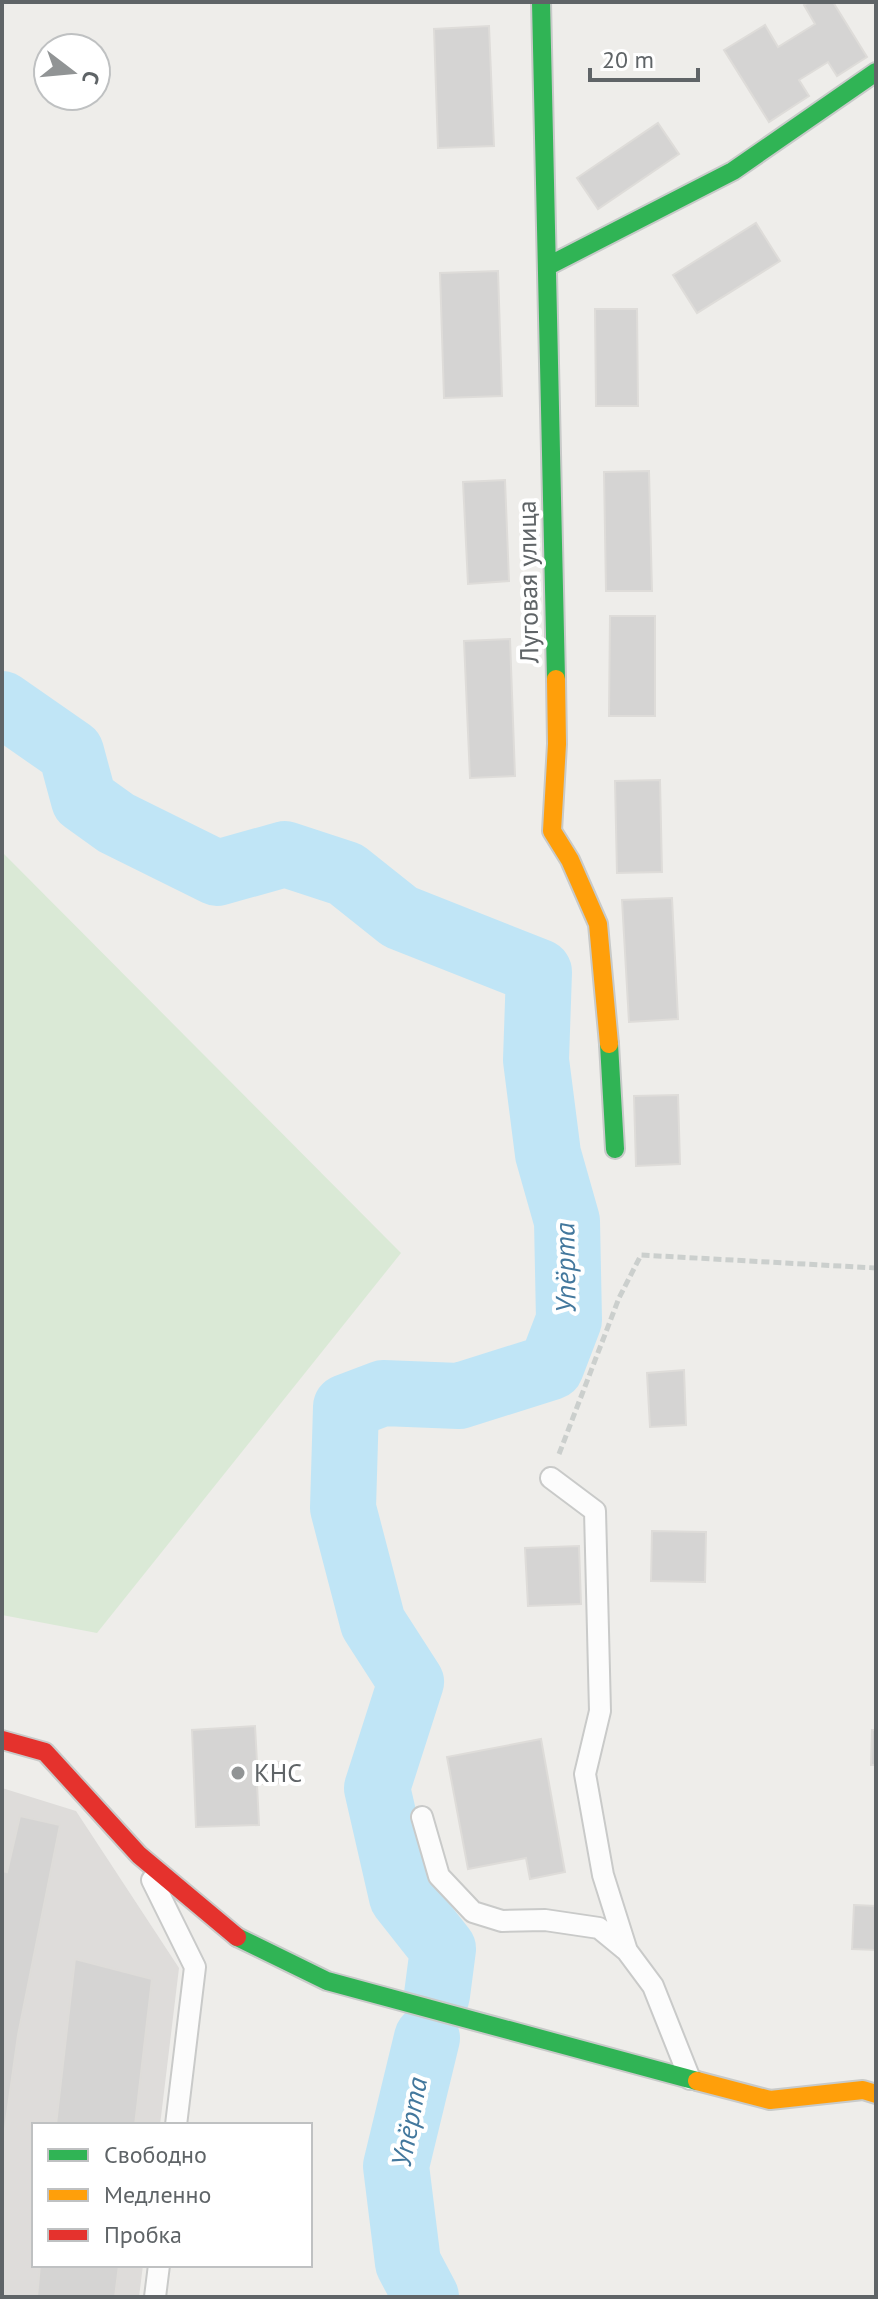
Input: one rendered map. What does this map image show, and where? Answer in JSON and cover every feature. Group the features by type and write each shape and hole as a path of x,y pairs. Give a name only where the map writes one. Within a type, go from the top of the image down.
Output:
{"street":[{"name":"Луговая улица","path":"541,2 557,744 552,831 570,860 598,924 608,1022 615,1149"},
{"path":"548,266 733,171 876,72"},
{"path":"2,1740 45,1752 139,1855 242,1941 327,1981 561,2041 770,2100 863,2090 876,2094"}],"lane":[{"path":"551,1478 595,1511 600,1711 585,1774 603,1875 627,1951"},
{"path":"422,1817 439,1876 473,1912 502,1921 545,1920 599,1928 627,1951 653,1986 690,2079"},
{"path":"139,1855 195,1967 176,2123"},
{"path":"155,2297 159,2267"}],"path":[{"path":"551,1478 619,1298 641,1255 876,1268"}],"shaded area":[{"path":"2,1788 76,1811 179,1968 160,2123 32,2123 32,2267 143,2267 139,2297 2,2297"}],"green space":[{"path":"2,852 401,1253 97,1633 2,1615"}],"building":[{"path":"809,2 833,2 867,57 837,76 828,62 799,80 809,96 769,122 724,50 765,25 778,47 815,24 804,5"},
{"path":"489,26 494,146 438,148 434,29"},
{"path":"658,123 679,154 598,209 577,178"},
{"path":"756,223 780,261 697,313 673,275"},
{"path":"498,271 502,396 444,398 440,273"},
{"path":"595,309 637,309 638,406 596,406"},
{"path":"649,471 652,591 606,591 604,472"},
{"path":"505,480 509,581 468,584 463,482"},
{"path":"610,616 655,616 655,716 609,716"},
{"path":"510,639 515,776 470,778 464,641"},
{"path":"660,780 662,872 617,873 615,781"},
{"path":"672,898 678,1019 629,1022 622,900"},
{"path":"678,1095 680,1164 636,1166 634,1096"},
{"path":"684,1370 686,1425 650,1427 647,1373"},
{"path":"652,1531 706,1532 705,1582 651,1581"},
{"path":"579,1546 581,1604 528,1606 525,1548"},
{"name":"КНС","path":"255,1726 257,1762 281,1762 282,1783 257,1784 259,1825 196,1827 192,1730"},
{"path":"872,1730 876,1730 876,1765 871,1765"},
{"path":"541,1739 565,1872 530,1879 526,1858 468,1869 447,1757"},
{"path":"20,1816 60,1825 18,2035 2,2150 2,1871 7,1872"},
{"path":"854,1905 876,1906 876,1950 852,1949"},
{"path":"75,1959 152,1979 135,2123 56,2123"},
{"path":"40,2267 119,2267 115,2297 37,2297"}],"waterway":[{"name":"Упёрта","path":"2,704 71,752 84,800 116,823 217,873 285,854 346,874 400,917 539,972 536,1060 548,1154 567,1221 569,1320 551,1367 459,1396 383,1393 346,1407 343,1508 373,1623 411,1682 377,1788 402,1897 443,1949 437,1995"},
{"name":"Упёрта","path":"426,2297 408,2263 396,2166 427,2038"}],"traffic: fast":[{"path":"541,2 556,679"},
{"path":"548,266 733,171 876,72"},
{"path":"609,1044 615,1149"},
{"path":"237,1937 327,1981 697,2081"}],"traffic: slow":[{"path":"556,679 557,744 552,831 570,860 598,924 609,1044"},
{"path":"697,2081 770,2100 863,2090 876,2094"}],"traffic: jam":[{"path":"2,1740 45,1752 139,1855 237,1937"}],"place":[{"name":"КНС","path":"238,1773"}]}
